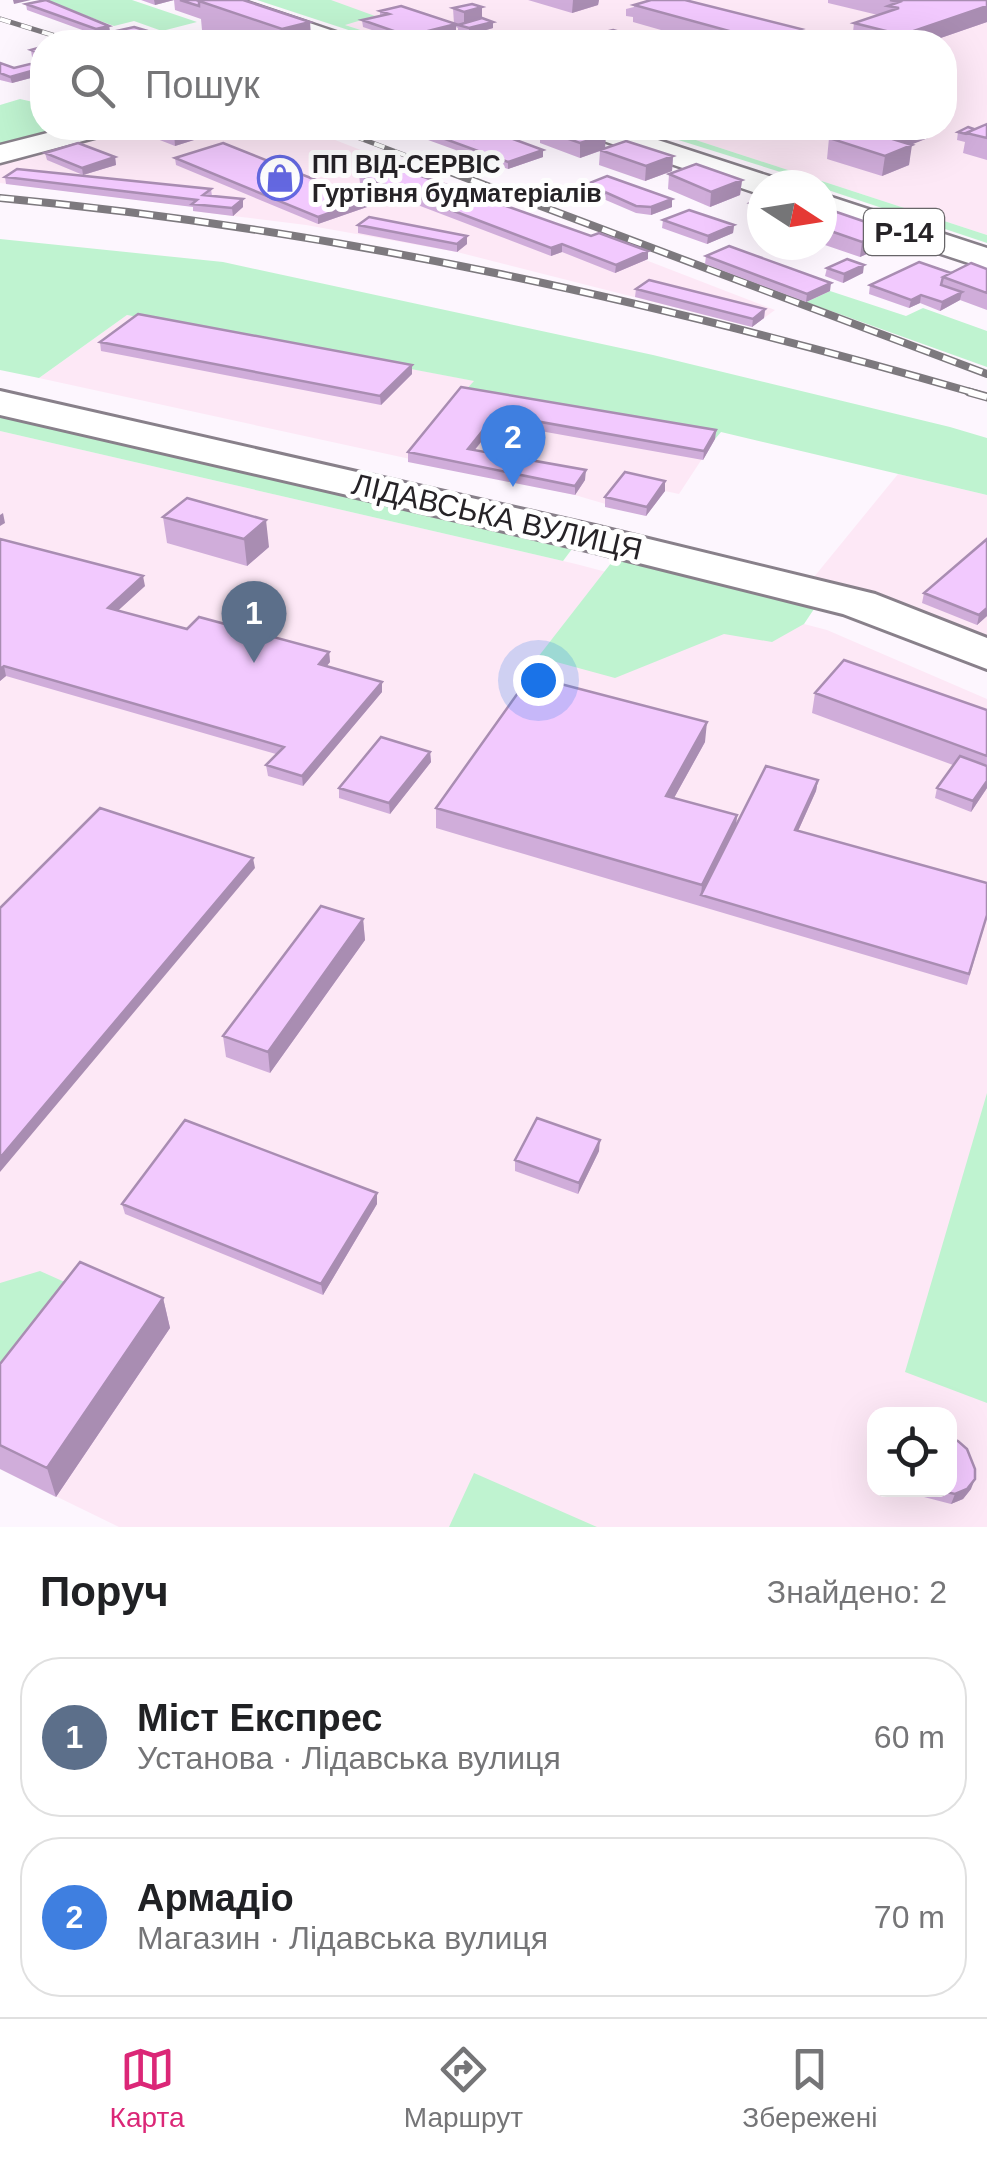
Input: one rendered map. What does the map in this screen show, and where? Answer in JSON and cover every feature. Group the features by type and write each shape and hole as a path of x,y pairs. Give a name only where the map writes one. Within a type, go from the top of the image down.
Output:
{"main road":[{"path":"217,0 306,30"},
{"path":"0,154 53,140"},
{"path":"630,140 747,179"},
{"name":"Р-14","path":"837,209 987,260"}],"street":[{"name":"ЛІДАВСЬКА ВУЛИЦЯ","path":"0,402 859,604 987,655"}],"shaded area":[{"path":"268,0 987,0 987,235 837,186 837,170 788,170 696,140 957,140 957,30 361,30"},
{"path":"88,140 335,140 775,310 752,327 457,252 306,225 193,211 196,207 0,183 0,163"},
{"path":"127,315 475,381 462,396 715,439 679,494 665,491 646,516 575,495 39,378"},
{"path":"0,431 576,564 827,630 987,699 987,1527 119,1527 0,1469"},
{"path":"898,474 987,495 987,636 874,593 814,577"}],"green space":[{"path":"44,0 132,0 197,22 166,30 134,21 114,26"},
{"path":"257,0 331,0 375,16 345,25 361,30 348,30"},
{"path":"20,99 30,101 30,137 0,145 0,105"},
{"path":"678,140 696,140 788,170 774,170"},
{"path":"837,186 987,235 987,243 837,193"},
{"path":"0,239 223,262 653,355 950,427 987,438 987,495 721,432 715,439 461,395 474,381 127,315 39,378 0,370"},
{"path":"830,291 906,316 923,308 987,331 987,367 806,302"},
{"path":"0,414 575,545 563,561 0,431"},
{"path":"615,558 814,609 804,624 772,642 724,634 615,678 538,657"},
{"path":"987,1093 987,1403 905,1372"},
{"path":"40,1271 87,1292 0,1407 0,1283"},
{"path":"474,1473 597,1527 449,1527"}],"building":[{"path":"46,0 109,26 96,29 26,4"},
{"path":"243,0 310,22 282,29 199,1"},
{"path":"651,0 685,0 801,29 725,30 634,5"},
{"path":"890,0 987,0 987,6 917,30 882,30 854,23 899,8 888,6 899,2"},
{"path":"472,4 482,7 464,12 453,8"},
{"path":"401,6 456,24 432,30 391,30 362,20 389,14 380,11"},
{"path":"482,18 493,22 469,28 458,25"},
{"path":"0,63 14,68 30,64 30,71 10,77 0,73"},
{"path":"987,124 987,138 966,133"},
{"path":"448,140 516,140 543,150 508,162"},
{"path":"835,140 896,140 912,145 885,156"},
{"path":"626,141 673,156 646,166 600,150"},
{"path":"78,143 115,157 82,168 45,153"},
{"path":"223,143 366,200 318,217 175,158"},
{"path":"696,164 742,180 711,192 669,174"},
{"path":"390,165 591,236 599,233 648,251 616,265 562,244 551,248 359,175"},
{"path":"17,169 211,189 203,195 243,199 232,208 192,204 197,200 5,177"},
{"path":"607,176 672,199 651,207 636,206 587,184"},
{"path":"689,210 734,225 708,236 663,220"},
{"path":"837,212 889,230 862,242 837,233"},
{"path":"369,217 467,236 457,244 358,225"},
{"path":"729,246 747,253 747,260 768,260 831,283 807,294 706,256"},
{"path":"847,259 864,265 844,274 827,268"},
{"path":"919,262 951,273 943,277 941,285 962,292 942,302 921,295 911,300 870,285"},
{"path":"971,263 987,269 987,293 943,277"},
{"path":"649,280 765,309 753,319 636,289"},
{"path":"138,314 412,365 380,396 100,342"},
{"path":"461,387 716,430 704,451 496,414 468,449 586,470 575,486 408,452"},
{"path":"625,472 665,481 647,507 605,497"},
{"path":"187,498 266,520 244,539 163,517"},
{"path":"0,539 143,576 108,608 187,629 199,617 329,652 319,664 382,682 302,776 266,765 284,747 4,666 0,669"},
{"path":"987,539 987,608 979,615 924,593"},
{"path":"844,660 987,710 987,756 815,693"},
{"path":"530,676 707,722 666,796 737,815 702,885 436,808"},
{"path":"381,737 430,752 389,803 339,788"},
{"path":"960,756 987,766 987,781 973,801 937,788"},
{"path":"766,766 818,780 795,830 987,883 987,915 969,974 701,895"},
{"path":"100,808 253,858 0,1158 0,908"},
{"path":"321,906 363,919 268,1052 223,1036"},
{"path":"537,1118 600,1140 579,1183 515,1160"},
{"path":"185,1120 377,1193 321,1284 122,1204"},
{"path":"80,1262 163,1298 47,1468 0,1445 0,1364"},
{"path":"957,1441 967,1449 975,1469 975,1479 957,1493"}],"railway":[{"path":"0,19 36,30"},
{"path":"365,140 452,173"},
{"path":"445,170 987,374"},
{"path":"0,198 250,229 494,273 735,328 978,394"},
{"path":"969,392 987,397"}],"place":[{"name":"ПП ВІД-СЕРВІС Гуртівня будматеріалів","path":"280,178"},
{"name":"Армадіо","path":"513,487"},
{"name":"Міст Експрес","path":"254,663"}]}
